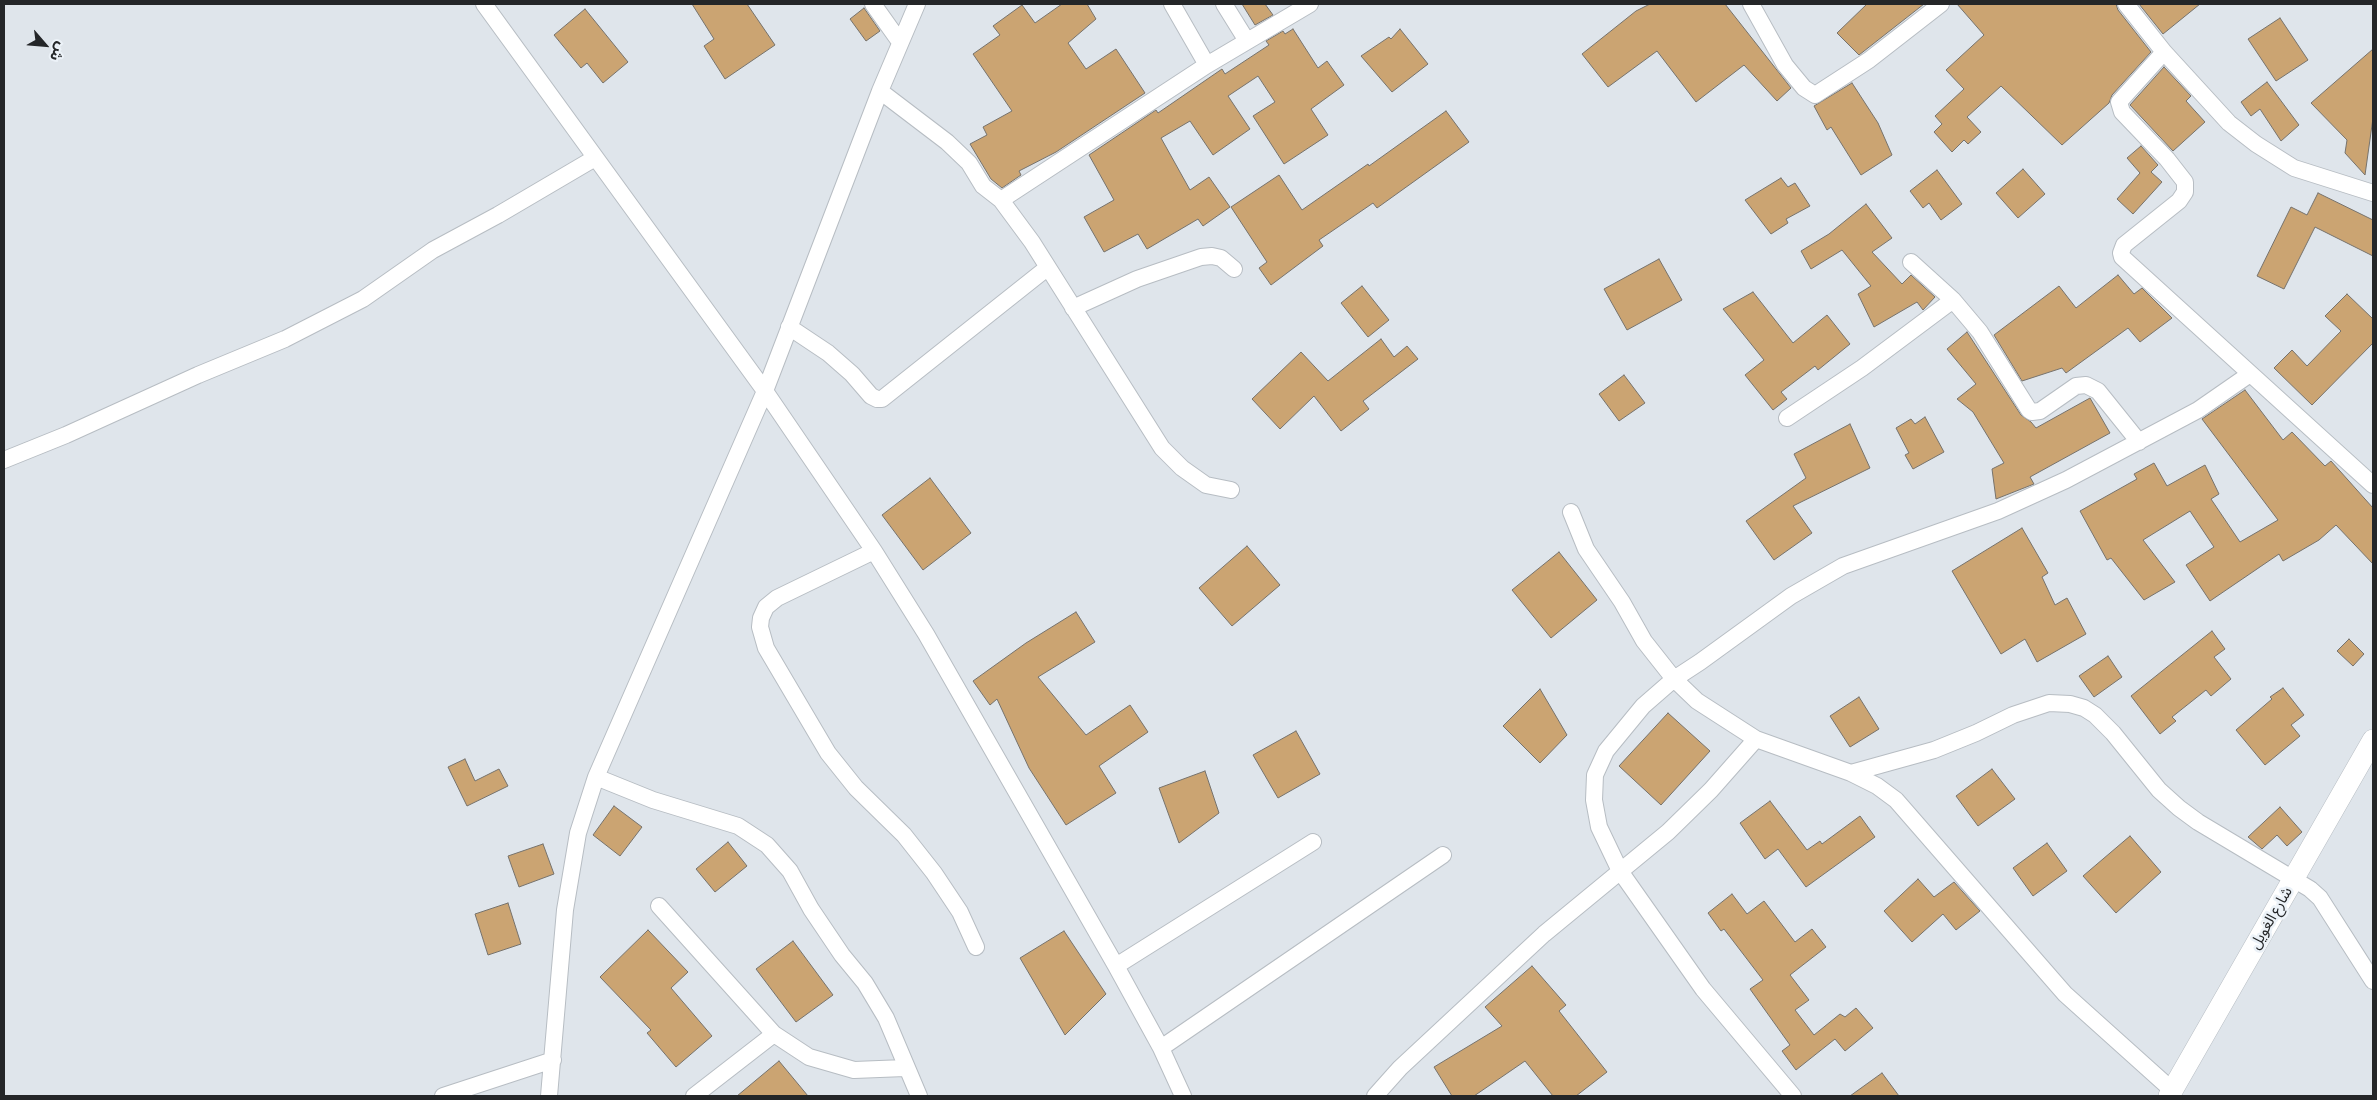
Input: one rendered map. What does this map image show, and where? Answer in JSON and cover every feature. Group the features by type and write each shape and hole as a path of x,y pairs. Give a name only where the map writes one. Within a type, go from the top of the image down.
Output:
{"street":[{"path":"484,4 765,391 874,551 926,634 1116,966 1161,1048 1183,1096"},
{"path":"874,4 900,42"},
{"path":"549,1096 565,910 578,833 596,777 765,391 880,91 916,4"},
{"path":"1172,4 1207,65"},
{"path":"1224,4 1247,41"},
{"path":"1001,200 1207,65 1310,4"},
{"path":"1751,4 1785,65 1804,88 1815,95 1869,60 1941,4"},
{"path":"2126,4 2164,52 2229,123 2256,144 2294,168 2373,193"},
{"path":"2164,52 2122,97 2118,106 2185,182 2185,192 2179,202 2124,245 2121,253 2122,257 2373,484"},
{"path":"880,91 947,142 969,163 983,186 1001,200 1020,226 1162,448 1182,468 1206,484 1231,490"},
{"path":"4,460 66,435 198,375 285,339 363,299 433,250 498,216 595,158"},
{"path":"1073,308 1137,279 1201,257 1212,256 1220,258 1234,269"},
{"path":"1911,262 1953,300 1980,332 2029,410 2032,412 2040,411 2076,386 2086,385 2098,391 2139,442"},
{"path":"789,327 828,353 852,374 871,396 882,399 1047,268"},
{"path":"1787,418 1862,368 1953,300"},
{"path":"1793,1096 1703,989 1620,871 1600,827 1594,800 1595,775 1606,751 1622,729 1674,679 1791,596 1843,566 1998,511 2139,442 2198,410 2250,374"},
{"path":"1571,512 1586,549 1622,602 1644,641 1674,679 1697,701 1756,739 1851,773 1877,786 1896,800 2065,994 2171,1093"},
{"path":"874,551 777,598 766,608 761,618 760,628 766,648 828,753 856,788 904,835 934,873 960,912 976,947"},
{"path":"1851,773 1934,750 1976,733 2012,715 2049,703 2070,704 2084,708 2095,715 2113,733 2159,790 2179,808 2198,822 2320,898 2373,981"},
{"path":"1375,1096 1400,1068 1544,934 1668,832 1704,797 1756,739"},
{"name":"شارع الغويل","path":"2171,1093 2373,740"},
{"path":"596,777 653,800 738,826 767,845 790,871 811,909 842,955 865,983 886,1018 918,1096"},
{"path":"1116,966 1313,842"},
{"path":"1161,1048 1443,855"},
{"path":"659,906 774,1034 809,1057 854,1070 905,1068"},
{"path":"694,1096 774,1034"},
{"path":"443,1096 553,1060"}],"building":[{"path":"692,4 747,4 775,45 725,79 704,46 714,39"},
{"path":"1062,4 1087,4 1096,19 1068,43 1086,69 1116,49 1145,93 1056,152 1019,171 1021,175 1002,188 991,179 970,144 987,135 983,127 1012,111 973,54 1000,35 993,26 1022,5 1035,23"},
{"path":"1242,4 1265,4 1273,15 1255,25"},
{"path":"1650,4 1725,4 1791,88 1777,101 1744,65 1696,102 1657,51 1608,87 1582,54 1636,11"},
{"path":"1867,4 1924,4 1859,55 1837,33"},
{"path":"1957,4 2116,4 2118,10 2151,52 2112,95 2109,103 2062,145 2001,86 1967,117 1981,132 1968,144 1964,140 1952,152 1934,132 1942,124 1935,116 1964,89 1946,70 1984,35"},
{"path":"2139,4 2200,4 2163,34"},
{"path":"864,8 880,31 866,41 850,19"},
{"path":"585,9 628,62 603,83 587,63 581,68 554,35"},
{"path":"2280,18 2308,60 2276,81 2248,39"},
{"path":"1293,29 1318,68 1327,61 1344,85 1311,109 1328,135 1284,164 1253,116 1275,102 1258,76 1228,96 1250,129 1213,155 1190,121 1161,138 1190,190 1209,177 1230,207 1203,226 1198,219 1147,249 1138,234 1104,252 1084,217 1114,200 1089,155 1156,110 1158,113 1222,69 1225,74 1269,45 1266,41 1283,31 1285,34"},
{"path":"1400,29 1428,64 1392,92 1361,56 1389,37 1391,39"},
{"path":"2373,49 2373,118 2365,175 2345,153 2347,140 2311,103"},
{"path":"2164,67 2191,96 2186,101 2205,122 2173,151 2130,105"},
{"path":"2267,82 2299,125 2281,141 2260,109 2251,116 2241,102"},
{"path":"1852,83 1878,123 1892,155 1861,175 1831,127 1827,130 1814,106"},
{"path":"1446,111 1469,142 1377,208 1373,203 1319,240 1323,246 1271,285 1259,268 1267,262 1231,207 1279,175 1302,210 1368,164 1369,166"},
{"path":"2141,146 2158,165 2151,172 2162,182 2133,214 2117,199 2140,173 2127,158"},
{"path":"2023,169 2045,194 2018,218 1996,193"},
{"path":"1937,170 1962,204 1941,220 1929,203 1923,208 1910,191"},
{"path":"1781,178 1788,187 1795,183 1810,206 1786,219 1788,223 1771,234 1745,200"},
{"path":"2318,193 2373,220 2373,256 2315,227 2284,289 2257,276 2291,207 2307,215"},
{"path":"1866,204 1892,238 1872,252 1902,284 1911,275 1935,297 1923,310 1917,302 1874,327 1858,294 1871,286 1842,250 1811,269 1801,251 1829,234"},
{"path":"1659,259 1682,300 1627,330 1604,289"},
{"path":"2118,275 2134,294 2142,288 2172,318 2140,342 2128,328 2066,373 2062,368 2022,381 1994,335 2059,286 2076,308"},
{"path":"1362,286 1389,320 1368,337 1341,303"},
{"path":"1753,292 1793,343 1827,315 1850,344 1818,370 1815,366 1781,392 1787,399 1773,410 1745,375 1764,360 1723,309"},
{"path":"2347,294 2373,319 2373,343 2312,405 2274,368 2292,350 2307,366 2341,331 2325,316"},
{"path":"1967,332 2021,415 2036,428 2090,398 2110,433 2030,477 2034,484 1996,499 1992,469 2004,463 1973,412 1957,399 1976,384 1947,349"},
{"path":"1381,339 1394,357 1407,346 1418,359 1363,401 1369,409 1341,431 1314,396 1280,429 1252,399 1301,352 1328,381"},
{"path":"1624,375 1645,403 1619,421 1599,394"},
{"path":"2245,390 2283,440 2292,432 2325,466 2331,461 2373,508 2373,564 2336,525 2319,540 2283,561 2279,554 2210,601 2186,565 2214,547 2190,511 2143,540 2175,582 2144,600 2111,558 2107,560 2080,511 2137,479 2134,474 2154,463 2167,486 2205,465 2219,494 2211,499 2240,542 2278,520 2202,419"},
{"path":"1925,417 1944,452 1913,469 1905,455 1909,453 1896,428 1911,419 1915,424"},
{"path":"1850,424 1870,468 1793,506 1812,533 1774,560 1746,521 1806,478 1794,454"},
{"path":"930,478 971,533 923,570 882,515"},
{"path":"2022,528 2048,573 2042,577 2055,605 2067,598 2086,634 2037,662 2025,639 2001,654 1952,571"},
{"path":"1247,546 1280,585 1232,626 1199,588"},
{"path":"1559,552 1597,600 1551,638 1512,590"},
{"path":"1076,612 1095,642 1038,677 1086,735 1130,705 1148,732 1099,766 1116,793 1066,825 1029,768 997,699 990,705 973,681 1026,643"},
{"path":"2212,631 2225,649 2214,657 2231,679 2211,696 2206,690 2172,717 2176,721 2160,734 2131,696"},
{"path":"2349,639 2364,654 2353,666 2337,651"},
{"path":"2108,656 2122,677 2094,697 2079,676"},
{"path":"2283,688 2304,715 2291,725 2300,736 2265,765 2236,730 2272,699 2270,697"},
{"path":"1540,689 1567,735 1540,763 1503,726"},
{"path":"1859,697 1879,729 1850,747 1830,716"},
{"path":"1668,713 1710,751 1661,805 1619,766"},
{"path":"1296,731 1320,774 1278,798 1253,755"},
{"path":"465,759 475,781 499,769 508,786 467,806 448,767"},
{"path":"1992,769 2015,799 1978,826 1956,796"},
{"path":"1205,771 1219,813 1179,843 1159,788"},
{"path":"1770,801 1807,850 1820,841 1822,844 1860,816 1875,837 1806,887 1778,849 1765,859 1740,823"},
{"path":"614,806 642,827 620,856 593,835"},
{"path":"2280,807 2302,832 2287,846 2277,835 2262,849 2248,837"},
{"path":"2130,836 2161,872 2116,913 2083,876"},
{"path":"728,842 747,866 715,892 696,869"},
{"path":"2047,843 2067,871 2033,896 2013,868"},
{"path":"543,844 554,874 519,887 508,856"},
{"path":"1918,879 1934,897 1954,882 1980,911 1956,930 1943,914 1912,942 1884,911"},
{"path":"1732,894 1747,914 1764,901 1795,942 1812,929 1826,947 1790,975 1809,1000 1795,1010 1814,1035 1840,1014 1845,1017 1856,1008 1873,1028 1845,1051 1835,1039 1796,1070 1782,1051 1790,1045 1750,989 1763,980 1724,929 1721,931 1708,913"},
{"path":"508,903 521,944 488,955 475,914"},
{"path":"648,930 688,972 671,988 712,1036 676,1067 647,1033 651,1030 600,977"},
{"path":"1064,931 1106,994 1065,1035 1020,958"},
{"path":"793,941 833,995 796,1022 756,969"},
{"path":"1532,966 1566,1005 1559,1011 1607,1072 1576,1096 1553,1096 1525,1061 1474,1096 1452,1096 1434,1067 1502,1026 1485,1007"},
{"path":"779,1061 808,1096 737,1096"},
{"path":"1882,1073 1899,1096 1850,1096"}]}
